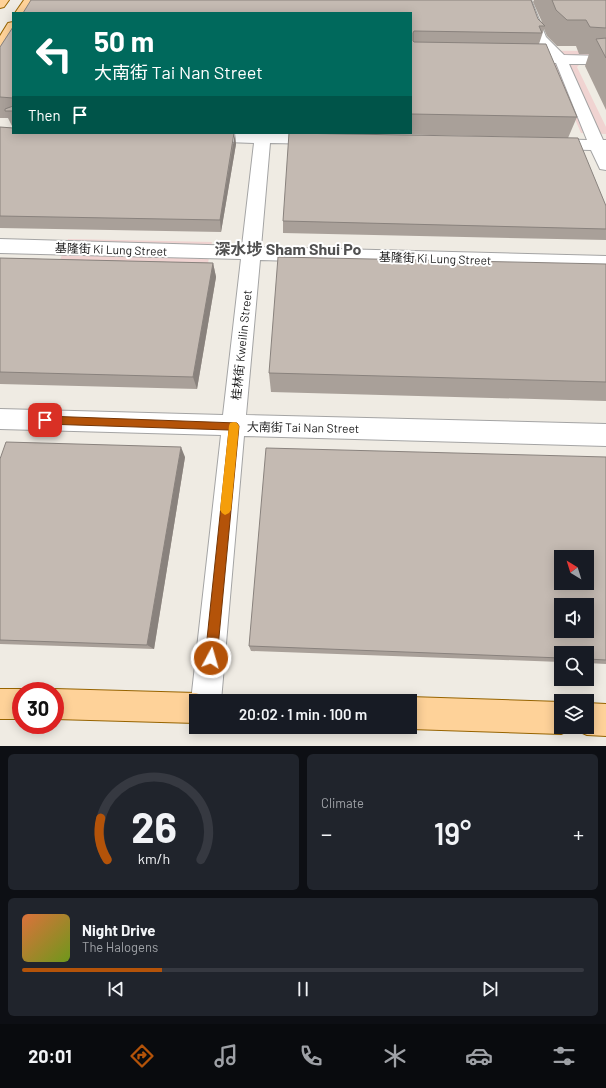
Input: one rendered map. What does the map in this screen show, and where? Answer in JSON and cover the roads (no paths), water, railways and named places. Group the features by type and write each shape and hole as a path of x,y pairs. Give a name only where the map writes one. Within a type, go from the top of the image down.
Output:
{"main road":[{"path":"0,4 3,0"},
{"path":"22,12 30,0"},
{"path":"4,50 12,29"},
{"path":"0,704 12,704"},
{"path":"64,704 189,708"},
{"path":"417,713 554,718"},
{"path":"594,719 606,720"}],"street":[{"path":"525,0 540,38 561,60 601,145 606,165"},
{"path":"506,59 606,60"},
{"path":"194,137 263,136 338,140"},
{"name":"桂林街 Kweilin Street","path":"207,694 263,136"},
{"path":"538,144 601,145"},
{"name":"基隆街 Ki Lung Street","path":"0,246 606,263"},
{"name":"大南街 Tai Nan Street","path":"0,419 606,435"}],"district":[{"name":"深水埗 Sham Shui Po","path":"288,249"}]}
